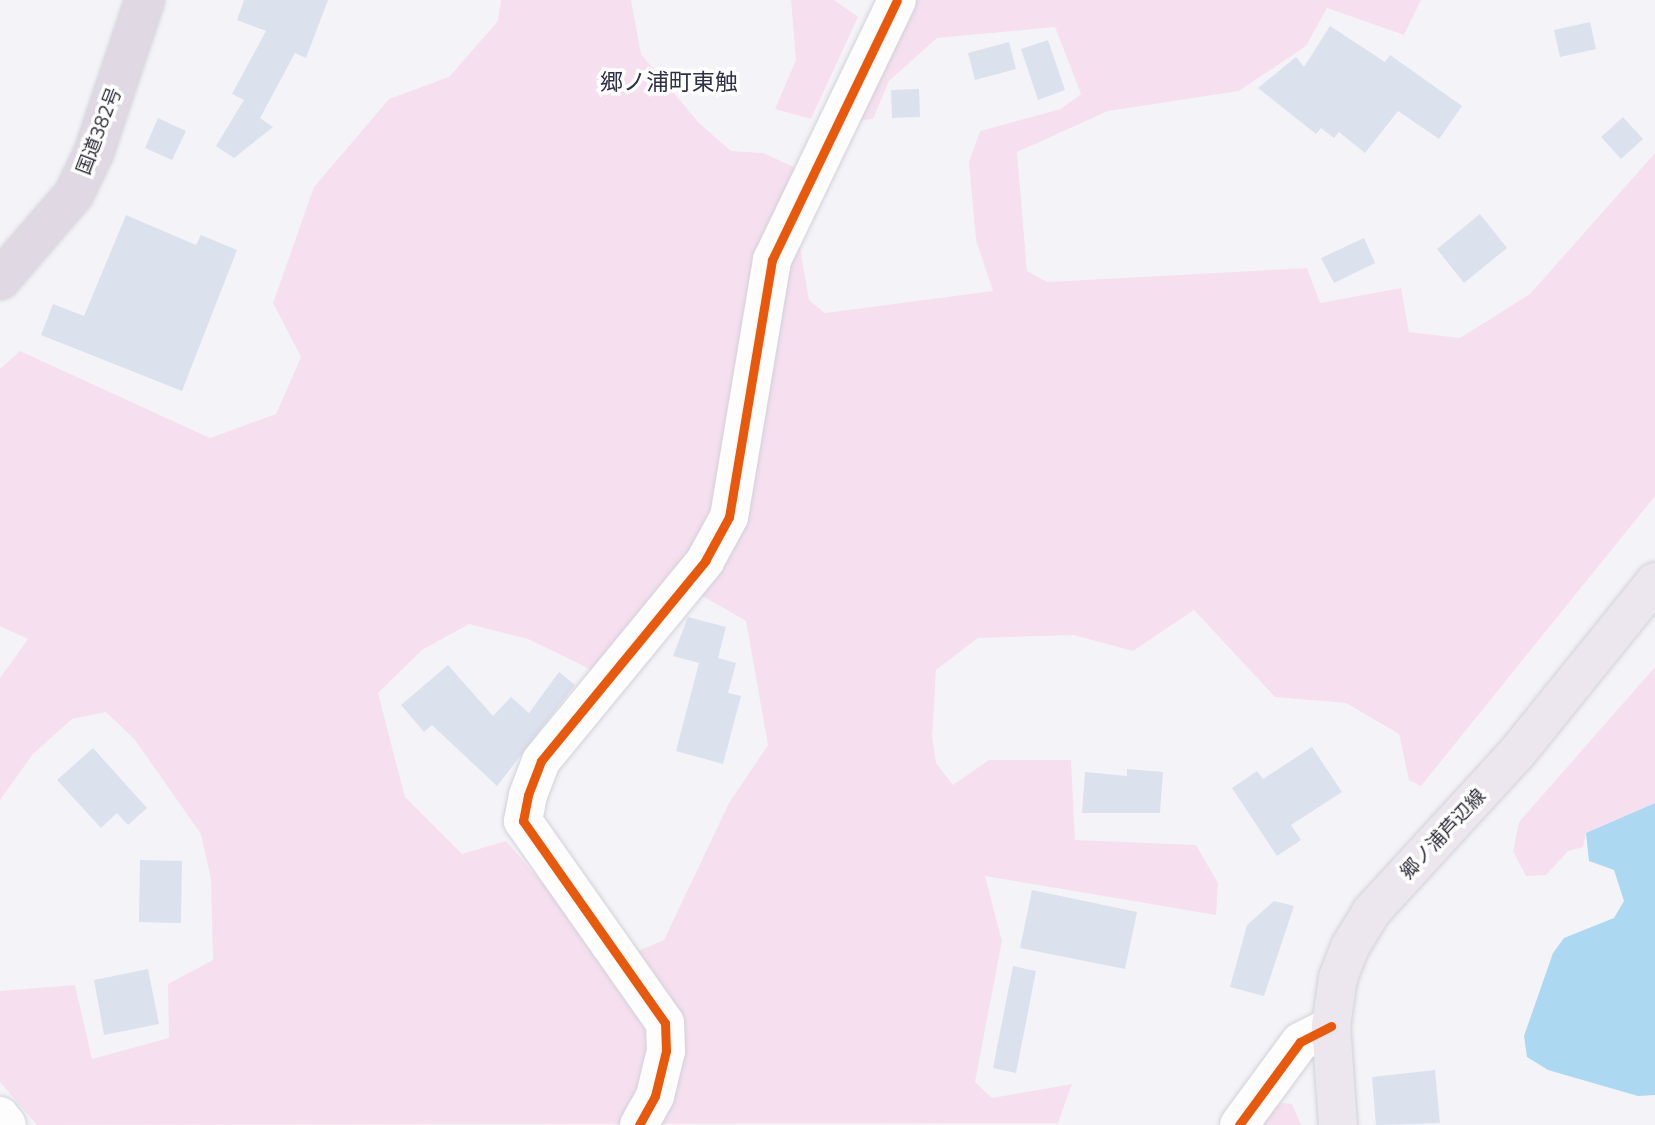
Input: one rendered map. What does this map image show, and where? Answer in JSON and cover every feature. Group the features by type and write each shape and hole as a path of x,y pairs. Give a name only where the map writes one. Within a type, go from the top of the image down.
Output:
{"highway":[{"name":"国道382号","path":"0,280 74,194 94,152 145,0"}],"main road":[{"name":"郷ノ浦芦辺線","path":"1338,1125 1331,1026 1338,978 1372,911 1517,754 1655,582"}],"street":[{"path":"639,1125 655,1097 666,1051 665,1023 523,821 528,795 541,761 705,561 729,517 772,260 897,0"},
{"path":"1239,1125 1300,1042 1331,1026"},
{"path":"0,1116 7,1125"}],"shaded area":[{"path":"501,0 631,0 641,54 699,123 731,151 763,153 796,168 771,223 800,248 809,300 825,313 993,291 976,240 969,162 980,131 1061,109 1081,94 1055,27 937,38 889,81 873,119 852,121 911,0 1421,0 1404,35 1327,8 1306,46 1239,91 1108,111 1017,152 1027,271 1047,282 1307,268 1320,303 1401,288 1409,332 1460,338 1530,294 1655,153 1655,496 1421,786 1409,780 1399,734 1346,703 1275,697 1194,610 1133,651 1074,635 978,638 936,670 932,737 936,763 953,785 989,760 1071,760 1075,840 1196,845 1218,883 1216,915 985,876 1002,941 975,1082 992,1098 1072,1084 1058,1123 37,1125 0,1082 0,991 75,985 92,1059 169,1038 168,984 213,960 211,879 201,834 135,740 106,712 72,719 33,754 0,800 0,678 28,639 0,626 0,369 20,351 210,438 276,414 301,357 273,303 314,187 389,99 449,77 498,21","holes":["673,579 746,621 768,745 729,803 664,940 610,963 506,841 462,854 405,797 378,693 422,650 469,624 528,639 594,671"]},
{"path":"791,0 834,0 858,17 811,119 775,109 796,60"},
{"path":"1655,667 1655,803 1586,833 1583,847 1568,851 1546,875 1526,876 1513,851 1519,822"},
{"path":"1270,1102 1292,1104 1301,1125 1253,1125"}],"water":[{"path":"1655,803 1655,1095 1638,1096 1548,1070 1527,1057 1524,1036 1553,953 1564,938 1614,918 1624,901 1614,870 1589,861 1586,833"}],"building":[{"path":"244,0 328,0 306,58 295,53 260,118 273,127 234,158 216,146 244,100 232,94 266,31 237,20"},
{"path":"1590,22 1596,49 1560,57 1554,30"},
{"path":"1330,26 1385,62 1390,55 1462,106 1439,139 1398,111 1365,153 1339,132 1334,138 1321,128 1316,134 1258,88 1296,57 1304,67"},
{"path":"1048,40 1065,90 1038,100 1021,49"},
{"path":"1009,42 1016,69 975,80 968,53"},
{"path":"919,89 920,117 892,118 891,90"},
{"path":"1623,117 1643,139 1621,159 1601,137"},
{"path":"158,118 186,131 172,160 145,148"},
{"path":"1480,214 1507,248 1464,283 1437,249"},
{"path":"126,215 196,245 201,235 237,250 182,391 41,335 53,304 84,316"},
{"path":"1364,238 1375,263 1334,283 1321,258"},
{"path":"688,617 726,627 718,658 736,663 728,693 741,696 723,764 676,751 699,663 673,656"},
{"path":"448,665 493,716 511,697 529,713 559,672 575,685 497,786 432,725 424,732 401,705"},
{"path":"1312,747 1342,792 1291,825 1301,840 1277,856 1232,788 1257,771 1263,779"},
{"path":"93,748 147,808 128,825 117,813 101,828 57,780"},
{"path":"1127,769 1163,772 1160,813 1082,813 1085,772 1127,776"},
{"path":"140,860 182,861 181,923 139,922"},
{"path":"1032,890 1137,912 1125,969 1020,948"},
{"path":"1274,901 1294,906 1264,996 1230,987 1247,925"},
{"path":"1013,966 1036,971 1016,1073 993,1068"},
{"path":"148,969 159,1024 104,1035 94,980"},
{"path":"1435,1070 1440,1123 1376,1125 1372,1077"}],"cycle path":[{"path":"639,1125 655,1096 666,1051 665,1023 523,821 528,795 541,761 705,561 729,517 772,260 897,0"},
{"path":"1239,1125 1300,1042 1331,1026"}],"district":[{"name":"郷ノ浦町東触","path":"669,82"}]}
